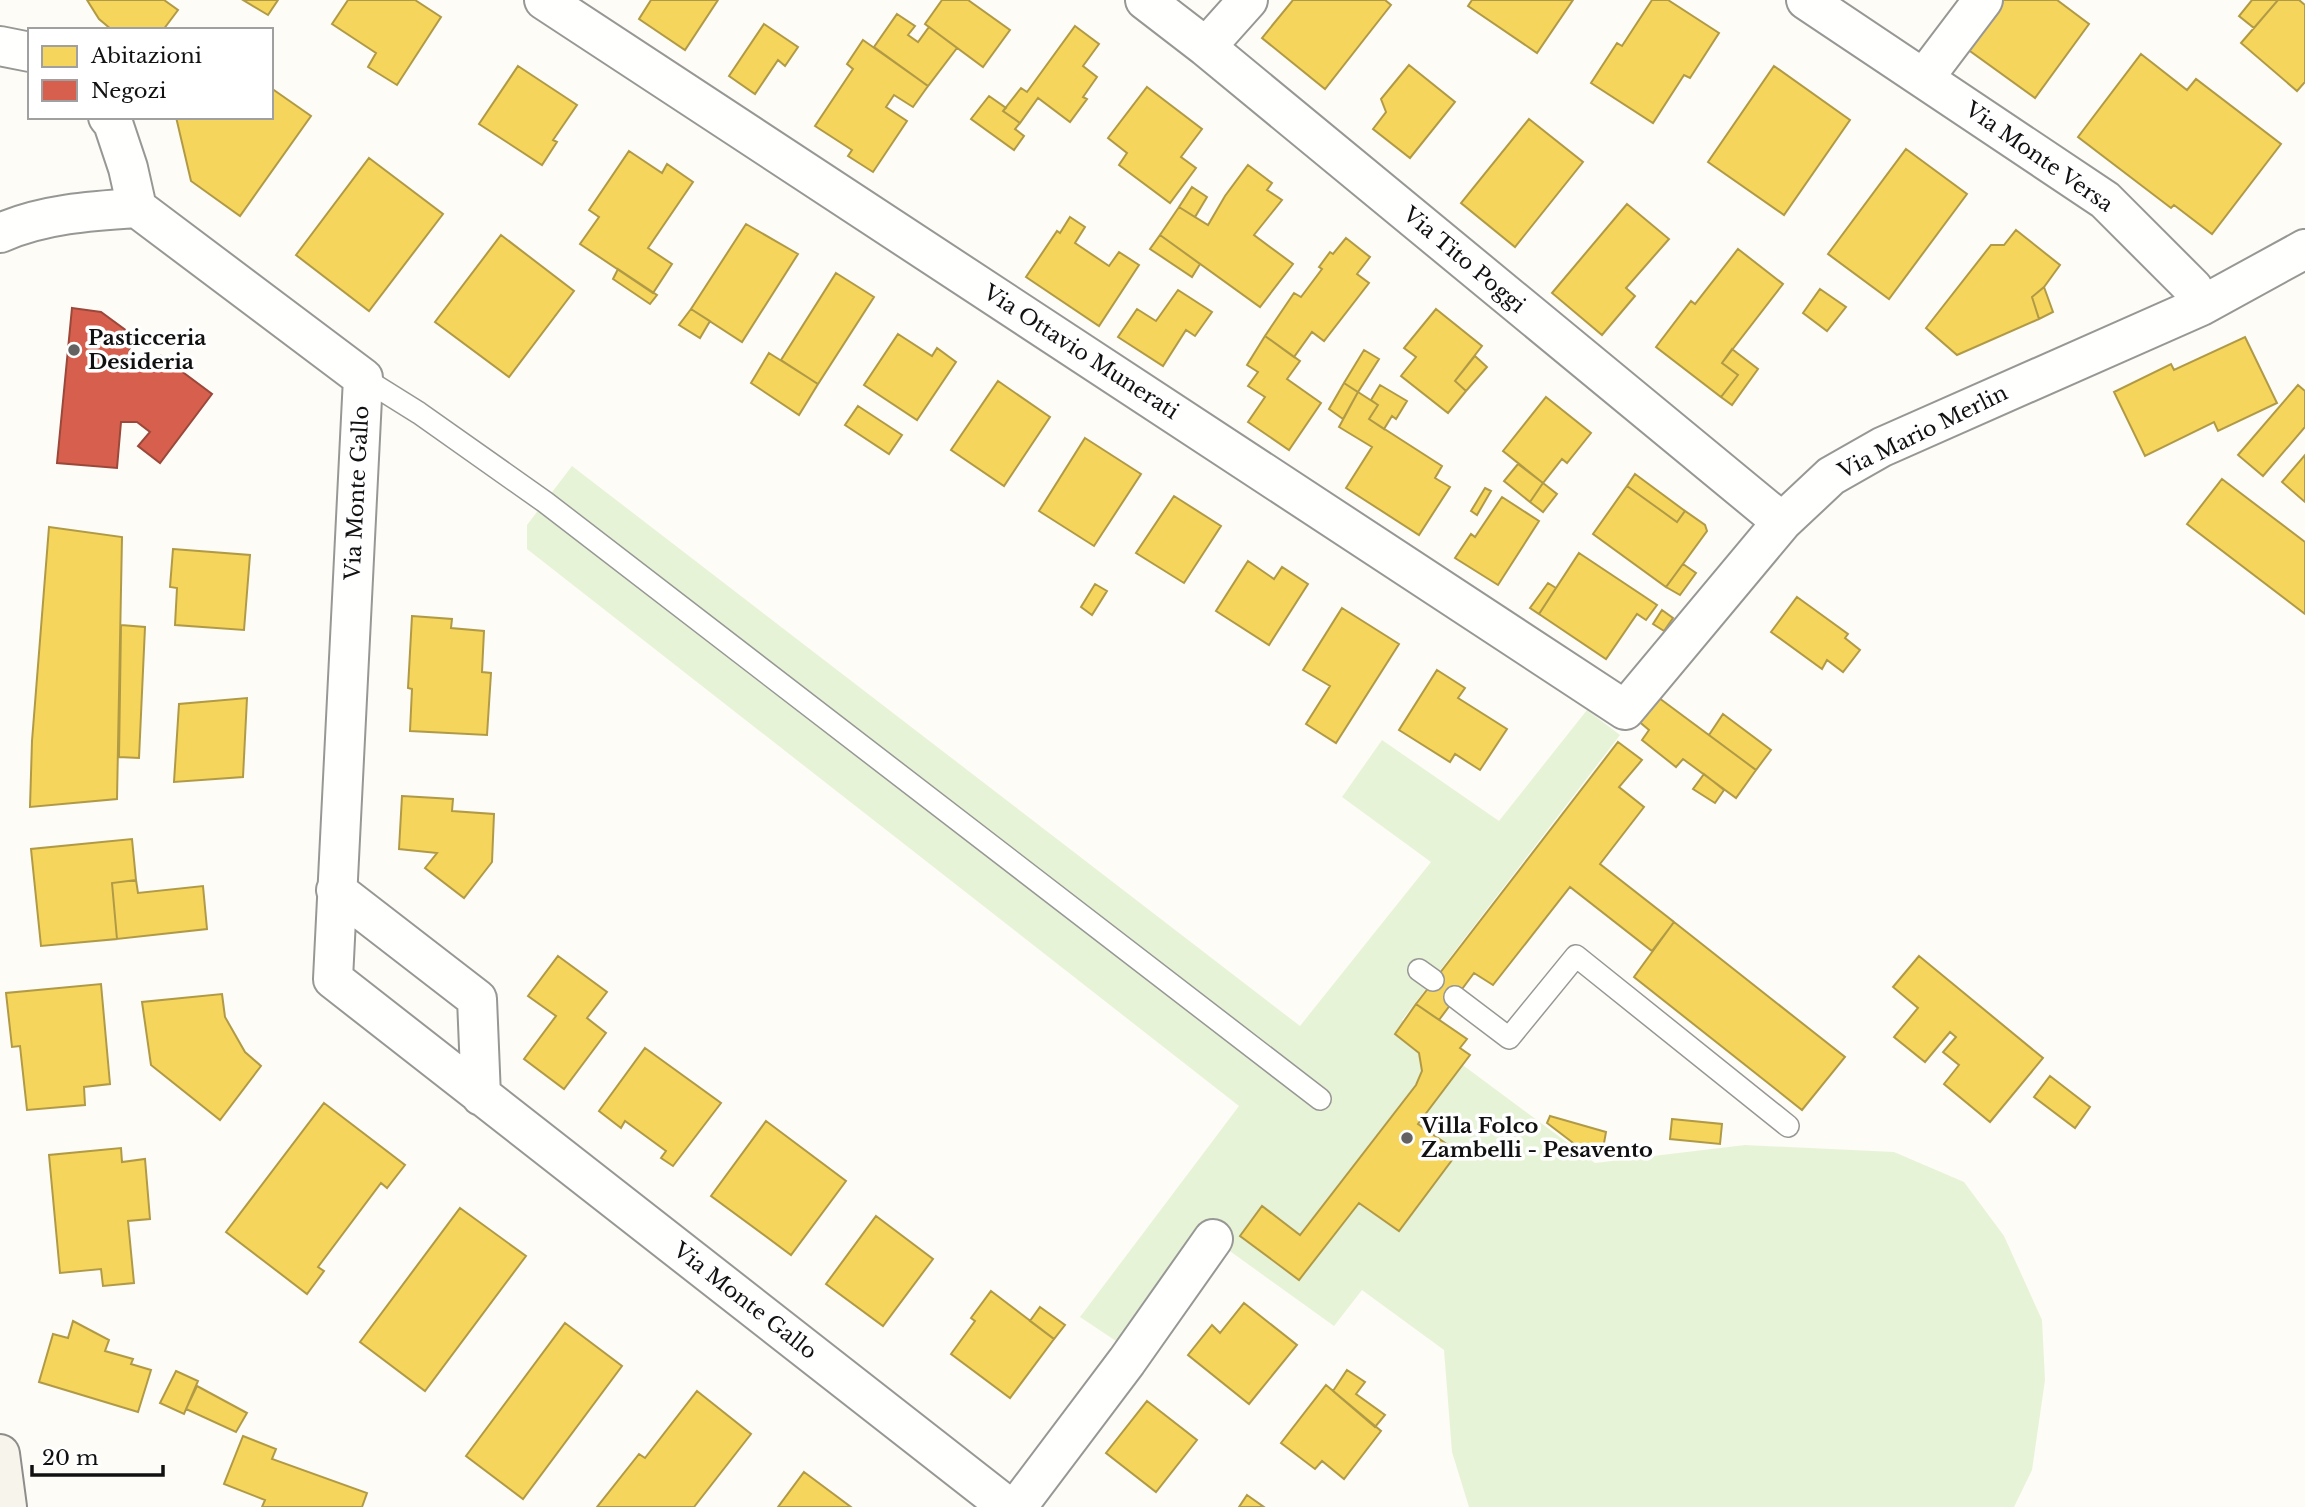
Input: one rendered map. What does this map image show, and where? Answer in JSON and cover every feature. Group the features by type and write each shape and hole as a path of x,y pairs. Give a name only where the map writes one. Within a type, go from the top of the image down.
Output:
{"main road":[{"path":"0,1454 7,1507"}],"street":[{"name":"Via Ottavio Munerati","path":"544,0 1617,706"},
{"name":"Via Tito Poggi","path":"1145,0 1206,47 1782,522"},
{"path":"1206,47 1248,0"},
{"name":"Via Monte Versa","path":"1806,0 2105,200 2193,288 2201,306"},
{"path":"1924,78 1983,0"},
{"path":"0,46 28,51"},
{"path":"0,233 21,224 82,211 137,208 128,168 110,119"},
{"name":"Via Monte Gallo","path":"137,208 363,378 333,979 1008,1507"},
{"name":"Via Mario Merlin","path":"1617,706 1625,710 1782,522 1831,476 1882,447 2201,306 2305,249"},
{"path":"337,890 477,999 481,1096"},
{"path":"1017,1507 1127,1361 1213,1239"}],"lane":[{"path":"363,378 419,413 545,502 1320,1099"},
{"path":"1455,997 1509,1038 1576,957 1788,1126"}],"green space":[{"path":"572,466 1300,1026 1431,862 1342,797 1382,740 1499,821 1587,710 1620,735 1402,1020 1595,1163 1745,1145 1894,1152 1964,1182 2004,1236 2042,1320 2045,1380 2032,1470 2014,1507 1469,1507 1452,1452 1444,1350 1362,1290 1334,1326 1202,1231 1119,1343 1080,1317 1239,1106 527,549 527,525"}],"building: Abitazioni":[{"path":"87,0 164,0 178,10 164,28 110,28 99,19"},
{"path":"243,0 278,0 268,15"},
{"path":"348,0 415,0 441,17 397,85 368,67 376,53 332,24"},
{"path":"651,0 718,0 685,50 639,19"},
{"path":"942,0 968,0 1010,30 983,67 925,24"},
{"path":"1293,0 1385,0 1391,5 1325,89 1262,38"},
{"path":"1472,0 1573,0 1537,53 1468,6"},
{"path":"1652,0 1668,0 1719,33 1690,78 1684,75 1653,123 1591,83 1617,43 1622,46"},
{"path":"1997,0 2057,0 2089,24 2035,98 1963,46"},
{"path":"2252,0 2278,0 2254,28 2239,16"},
{"path":"2278,0 2299,0 2305,5 2305,82 2297,91 2241,43"},
{"path":"897,14 915,26 908,35 918,42 929,27 957,48 928,86 874,47"},
{"path":"764,24 798,47 785,66 778,60 755,94 729,76"},
{"path":"1075,26 1099,44 1083,66 1097,77 1083,97 1087,99 1070,122 1038,98 1020,123 1003,111 1021,88 1027,92"},
{"path":"863,40 928,86 913,107 894,95 886,107 907,121 873,172 848,156 852,150 815,126 853,69 847,64"},
{"path":"2141,54 2187,90 2196,79 2281,144 2212,234 2174,205 2171,208 2078,137"},
{"path":"1409,65 1455,102 1410,158 1373,129 1386,112 1381,99"},
{"path":"518,66 577,105 553,140 557,142 542,165 479,124"},
{"path":"1774,66 1850,120 1784,215 1708,162"},
{"path":"1147,87 1202,129 1181,157 1196,168 1170,203 1119,165 1127,153 1108,138"},
{"path":"273,89 311,116 240,216 191,181 176,119 273,119"},
{"path":"989,96 1006,108 1003,111 1020,123 1015,129 1024,136 1014,150 971,119"},
{"path":"1529,119 1583,162 1515,247 1461,203"},
{"path":"1906,149 1967,194 1889,299 1828,254"},
{"path":"629,151 662,173 667,164 693,182 648,248 672,264 653,293 580,244 599,217 589,210"},
{"path":"369,158 443,214 369,311 296,255"},
{"path":"1248,165 1272,183 1267,190 1282,200 1254,235 1293,264 1260,307 1160,235 1179,207 1208,225"},
{"path":"1192,187 1207,197 1195,217 1179,207"},
{"path":"1627,204 1669,239 1626,288 1635,296 1602,335 1552,293"},
{"path":"1070,217 1085,227 1075,243 1109,266 1119,252 1139,265 1099,326 1026,277 1057,231 1060,233"},
{"path":"746,224 798,254 742,342 691,309"},
{"path":"2016,230 2060,265 2044,287 2032,297 2039,319 1957,355 1926,328 1991,245 2004,245"},
{"path":"501,235 574,291 509,377 435,322"},
{"path":"1160,235 1200,264 1192,277 1150,249"},
{"path":"1346,238 1370,257 1357,274 1369,283 1324,341 1312,332 1294,357 1265,336 1294,293 1301,297 1322,269 1319,267 1330,252 1333,254"},
{"path":"1738,249 1783,284 1722,363 1738,375 1721,397 1656,347 1691,301 1695,304"},
{"path":"618,269 657,295 650,304 613,279"},
{"path":"836,273 874,297 818,384 781,360"},
{"path":"2044,287 2053,312 2039,319 2032,297"},
{"path":"1820,289 1846,307 1827,331 1803,313"},
{"path":"1178,290 1212,312 1195,336 1186,330 1163,366 1118,337 1137,309 1156,321"},
{"path":"691,309 710,321 700,338 679,325"},
{"path":"1436,309 1482,346 1455,381 1466,391 1448,413 1401,376 1416,357 1404,348"},
{"path":"898,334 932,356 937,348 956,362 917,420 864,385"},
{"path":"1265,336 1300,361 1287,379 1321,403 1289,450 1248,422 1265,397 1248,386 1258,372 1247,365"},
{"path":"2245,337 2277,403 2218,431 2214,422 2145,456 2114,392 2171,364 2174,370"},
{"path":"1732,349 1758,369 1732,405 1721,397 1738,375 1722,363"},
{"path":"1364,350 1379,359 1358,392 1344,383"},
{"path":"769,353 818,384 799,415 751,383"},
{"path":"1475,356 1487,367 1466,391 1455,381"},
{"path":"998,381 1050,417 1004,486 951,450"},
{"path":"1344,383 1358,392 1343,419 1329,409"},
{"path":"1380,385 1407,401 1396,419 1392,416 1384,429 1369,419 1378,405 1371,400"},
{"path":"2298,385 2305,391 2305,427 2263,476 2238,455"},
{"path":"1358,392 1378,405 1369,419 1442,466 1435,478 1450,487 1419,535 1346,488 1372,447 1339,427"},
{"path":"1546,397 1591,433 1567,463 1562,459 1543,483 1503,451"},
{"path":"858,406 902,435 889,454 845,425"},
{"path":"1085,438 1141,474 1094,546 1039,511"},
{"path":"2305,455 2305,502 2282,482"},
{"path":"1518,464 1543,483 1530,502 1504,481"},
{"path":"1635,474 1685,511 1677,522 1627,486"},
{"path":"2222,479 2305,542 2305,614 2187,524"},
{"path":"1543,483 1557,494 1543,512 1530,502"},
{"path":"1627,486 1677,522 1685,511 1705,525 1707,531 1666,587 1593,534"},
{"path":"1485,488 1491,491 1477,515 1471,511"},
{"path":"1174,496 1221,526 1184,583 1136,553"},
{"path":"1502,497 1539,521 1498,585 1455,558 1471,534 1475,537"},
{"path":"49,527 122,537 117,799 30,807 32,741"},
{"path":"173,549 250,555 244,630 175,625 177,588 170,587"},
{"path":"1579,553 1657,605 1646,620 1637,614 1606,659 1539,614"},
{"path":"1248,561 1274,579 1282,567 1308,584 1269,645 1216,611"},
{"path":"1683,564 1696,573 1680,595 1666,587"},
{"path":"1548,583 1556,588 1539,614 1530,608"},
{"path":"1095,584 1107,591 1092,615 1081,607"},
{"path":"1797,597 1848,634 1845,638 1860,650 1843,672 1827,660 1822,669 1771,632"},
{"path":"1342,608 1399,644 1336,743 1306,724 1330,686 1303,670"},
{"path":"1662,610 1673,618 1664,631 1653,624"},
{"path":"412,616 452,619 451,628 484,631 482,672 491,673 487,735 410,731 412,689 408,688"},
{"path":"121,625 145,627 139,758 119,757"},
{"path":"1437,670 1465,688 1458,698 1507,729 1480,770 1455,754 1450,762 1399,730"},
{"path":"1655,695 1756,770 1736,798 1683,759 1676,767 1642,740 1649,730 1636,719"},
{"path":"247,698 243,777 174,782 179,704"},
{"path":"1723,714 1771,750 1756,770 1709,735"},
{"path":"1618,742 1642,760 1619,787 1644,807 1600,864 1674,922 1652,951 1570,887 1493,985 1474,973 1439,1020 1416,1004"},
{"path":"1704,774 1724,790 1715,803 1693,789"},
{"path":"402,796 453,799 452,811 494,814 492,862 464,898 425,868 437,853 399,849"},
{"path":"132,839 136,880 112,883 117,939 41,946 31,849"},
{"path":"136,880 138,893 203,886 207,929 117,939 112,883"},
{"path":"1674,922 1845,1057 1802,1110 1634,977"},
{"path":"558,956 607,992 587,1018 606,1033 564,1089 524,1059 556,1016 528,996"},
{"path":"1919,956 2043,1058 1990,1122 1944,1084 1959,1065 1943,1052 1956,1037 1950,1032 1925,1062 1894,1037 1918,1008 1893,987"},
{"path":"101,984 110,1084 84,1087 85,1105 27,1110 20,1046 12,1047 6,993"},
{"path":"222,994 225,1017 245,1052 261,1066 220,1120 151,1065 142,1002"},
{"name":"Villa Folco Zambelli - Pesavento","path":"1416,1004 1467,1039 1460,1048 1470,1055 1418,1124 1458,1152 1399,1231 1359,1203 1299,1280 1240,1236 1262,1206 1300,1235 1416,1085 1422,1071 1419,1053 1395,1034"},
{"path":"645,1048 721,1103 673,1166 661,1158 666,1151 625,1121 621,1128 599,1111"},
{"path":"2050,1076 2090,1107 2075,1128 2034,1097"},
{"path":"324,1103 405,1165 387,1188 381,1183 318,1267 324,1271 307,1294 226,1232"},
{"path":"1550,1116 1606,1132 1602,1154 1589,1155 1547,1123"},
{"path":"1672,1119 1722,1124 1720,1144 1670,1139"},
{"path":"766,1121 846,1181 791,1255 711,1196"},
{"path":"121,1148 122,1162 145,1159 150,1219 128,1221 134,1283 103,1286 101,1269 60,1273 49,1155"},
{"path":"460,1208 526,1256 425,1391 360,1342"},
{"path":"876,1216 933,1259 883,1326 826,1284"},
{"path":"991,1291 1054,1339 1010,1398 951,1354 975,1321 971,1318"},
{"path":"1244,1303 1297,1345 1249,1404 1188,1355 1212,1325 1220,1333"},
{"path":"1040,1307 1065,1325 1054,1339 1030,1321"},
{"path":"73,1321 109,1340 105,1351 133,1359 131,1364 151,1370 138,1412 39,1382 53,1334 68,1338"},
{"path":"565,1323 622,1366 523,1499 466,1456"},
{"path":"1347,1370 1365,1382 1356,1394 1385,1415 1375,1427 1333,1391"},
{"path":"176,1371 198,1381 184,1414 160,1403"},
{"path":"1326,1385 1381,1431 1344,1479 1322,1461 1315,1469 1281,1443"},
{"path":"197,1386 247,1413 236,1432 186,1409"},
{"path":"697,1391 751,1434 694,1507 597,1507 639,1454 645,1458"},
{"path":"1147,1401 1197,1440 1156,1492 1106,1453"},
{"path":"243,1436 276,1449 272,1459 367,1493 362,1507 262,1507 265,1500 224,1484"},
{"path":"804,1472 851,1507 778,1507"},
{"path":"1247,1495 1264,1507 1239,1507"}],"building: Negozi":[{"path":"72,308 101,312 131,334 129,360 156,363 161,356 212,394 160,463 138,446 150,432 137,422 121,422 117,468 57,463"}],"place":[{"name":"Pasticceria Desideria","path":"74,350"},
{"name":"Villa Folco Zambelli - Pesavento","path":"1407,1138"}]}
